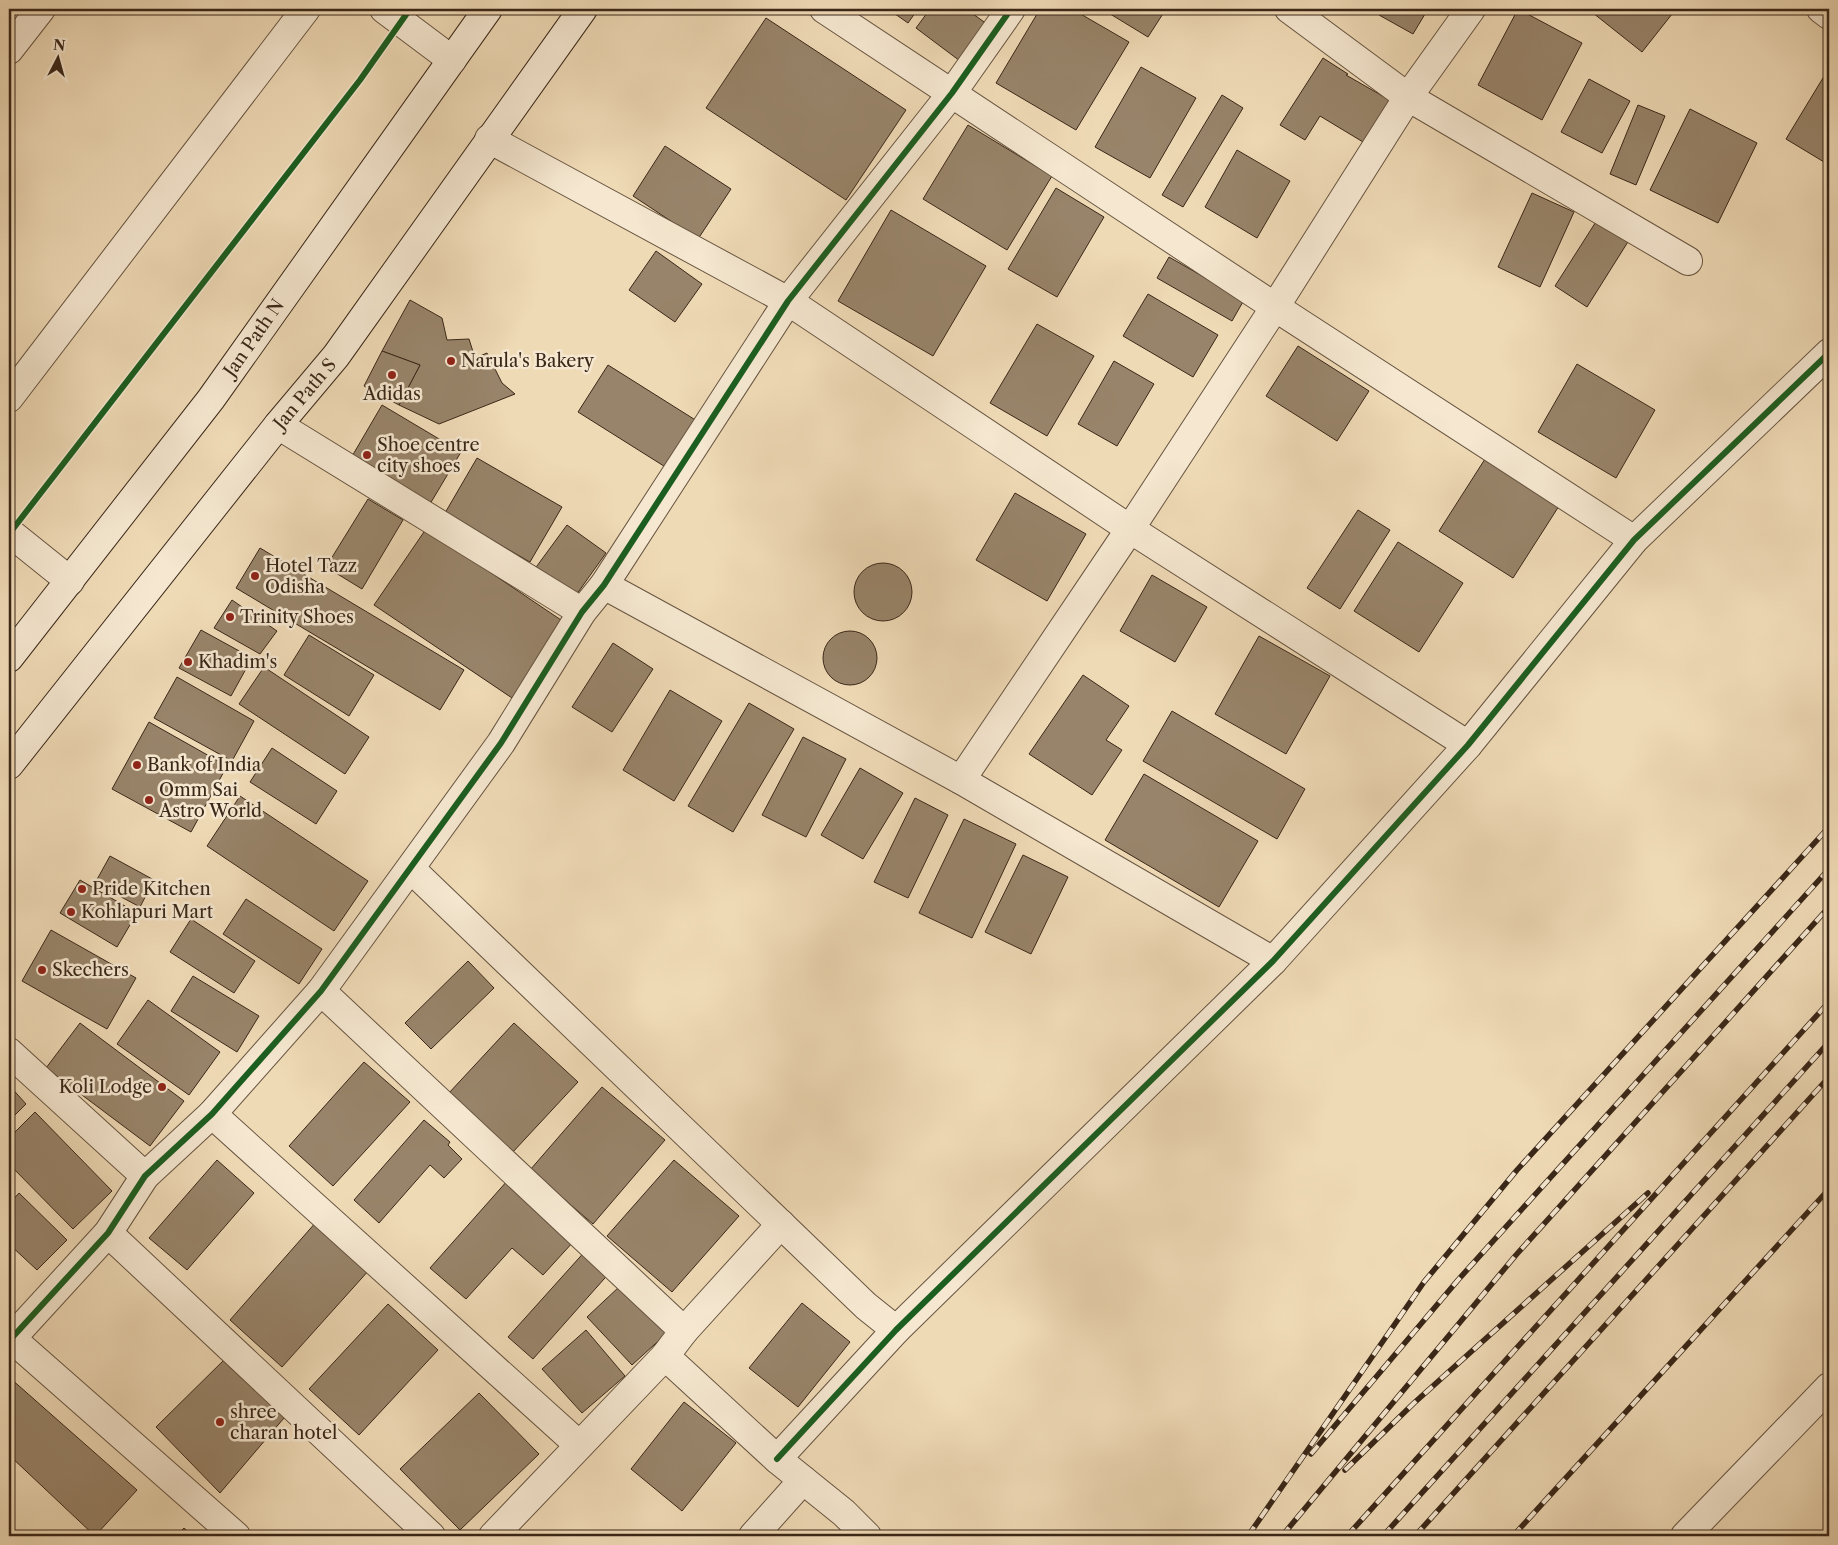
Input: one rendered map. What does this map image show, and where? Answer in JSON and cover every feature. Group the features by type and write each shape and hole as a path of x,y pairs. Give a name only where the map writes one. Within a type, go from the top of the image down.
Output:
{"street":[{"path":"9,50 41,9"},
{"path":"9,398 306,9"},
{"path":"384,9 452,60"},
{"name":"Jan Path N","path":"9,658 211,399 488,9"},
{"name":"Jan Path S","path":"9,765 278,425 336,356 581,9"},
{"path":"824,9 1275,307 1634,540"},
{"path":"236,1536 10,1339 108,1233 146,1176 212,1114 321,991 501,743 582,612 604,585 788,301 952,93 1011,9"},
{"path":"1289,9 1408,97 1688,261"},
{"path":"961,780 1130,529 1275,307 1408,97 1471,9"},
{"path":"1821,9 1829,15"},
{"path":"489,139 788,301 1130,529 1468,745"},
{"path":"777,1459 896,1330 1273,961 1468,745 1634,540 1829,353"},
{"path":"278,425 582,612"},
{"path":"9,532 70,581"},
{"path":"604,585 961,780 1273,961"},
{"path":"410,869 866,1306 896,1330"},
{"path":"321,991 684,1331"},
{"path":"9,1052 146,1176"},
{"path":"212,1114 579,1445"},
{"path":"493,1536 666,1356 684,1331 781,1224"},
{"path":"108,1233 432,1536"},
{"path":"666,1356 777,1459 844,1513 867,1536"},
{"path":"1690,1534 1829,1387"},
{"path":"753,1536 803,1480"}],"building":[{"path":"888,9 918,9 908,23"},
{"path":"930,9 966,9 987,24 960,61 916,28"},
{"path":"1040,9 1072,9 1129,42 1076,130 996,83"},
{"path":"1102,9 1166,9 1148,37"},
{"path":"1357,9 1371,9 1368,14"},
{"path":"1383,9 1428,9 1413,34 1379,15"},
{"path":"1518,9 1582,43 1542,120 1478,85"},
{"path":"1588,9 1676,9 1642,52"},
{"path":"766,18 906,110 846,200 706,108"},
{"path":"1323,58 1348,74 1346,75 1393,102 1368,145 1320,116 1305,140 1280,125"},
{"path":"1141,67 1196,98 1150,178 1095,147"},
{"path":"1829,68 1829,165 1786,139"},
{"path":"1589,79 1630,101 1602,153 1561,132"},
{"path":"1222,95 1243,108 1183,207 1162,195"},
{"path":"1638,105 1665,116 1636,185 1610,174"},
{"path":"1690,109 1757,143 1718,223 1650,190"},
{"path":"968,125 1052,176 1007,250 923,199"},
{"path":"665,146 731,189 698,239 633,196"},
{"path":"1237,150 1290,181 1257,238 1205,207"},
{"path":"1056,188 1104,217 1057,297 1008,269"},
{"path":"1532,193 1574,212 1540,287 1498,267"},
{"path":"891,210 986,266 933,356 838,301"},
{"path":"1599,217 1631,237 1587,307 1555,286"},
{"path":"656,251 702,284 675,322 629,290"},
{"path":"1169,257 1244,300 1232,321 1157,278"},
{"path":"1148,294 1218,335 1193,377 1123,336"},
{"name":"Narula's Bakery","path":"410,300 442,318 447,340 469,339 475,358 487,353 502,383 515,394 439,424 399,405 420,365 382,351"},
{"path":"1037,324 1094,356 1047,436 990,403"},
{"path":"1298,346 1369,391 1337,441 1266,396"},
{"name":"Adidas","path":"382,351 420,365 399,405 364,386"},
{"path":"1114,361 1154,384 1117,446 1078,424"},
{"path":"1577,364 1655,410 1616,478 1538,432"},
{"path":"608,365 697,421 667,468 578,412"},
{"path":"382,405 461,452 430,504 351,458"},
{"path":"477,458 562,507 530,562 445,513"},
{"path":"1485,459 1559,506 1513,578 1439,531"},
{"path":"1015,493 1086,534 1047,601 976,560"},
{"path":"368,499 403,520 362,589 326,567"},
{"path":"1358,510 1390,530 1340,609 1307,588"},
{"path":"567,525 606,553 574,598 534,570"},
{"path":"426,529 564,622 512,698 374,605"},
{"path":"1398,542 1463,583 1419,652 1354,611"},
{"path":"260,548 464,670 440,710 236,588"},
{"path":"877,563 889,563 904,571 912,586 912,598 904,613 889,621 877,621 862,613 854,598 854,586 862,571"},
{"path":"1152,575 1207,607 1175,662 1120,631"},
{"path":"232,600 277,631 260,654 214,628"},
{"path":"201,630 252,658 231,696 179,668"},
{"path":"850,631 860,633 869,639 875,648 877,658 875,668 869,677 860,683 850,685 840,683 831,677 825,668 823,658 825,648 831,639 840,633"},
{"path":"309,635 374,675 349,716 284,675"},
{"path":"1259,636 1330,676 1286,754 1215,714"},
{"path":"613,643 653,669 612,732 572,707"},
{"path":"264,667 369,737 345,774 239,704"},
{"path":"1083,675 1129,706 1106,740 1122,750 1092,795 1029,754"},
{"path":"177,677 254,721 232,761 154,718"},
{"path":"670,690 722,721 674,801 623,770"},
{"path":"749,703 794,729 733,832 688,806"},
{"path":"1172,711 1305,789 1277,839 1143,761"},
{"path":"149,722 227,766 191,832 112,789"},
{"path":"803,737 846,759 806,837 762,815"},
{"path":"272,748 337,791 316,824 250,782"},
{"path":"860,768 903,793 863,859 821,835"},
{"path":"1144,774 1258,841 1219,907 1105,840"},
{"path":"240,796 368,881 334,931 207,846"},
{"path":"915,798 948,815 908,898 874,882"},
{"path":"964,819 1016,844 972,938 919,913"},
{"path":"1023,855 1068,877 1031,954 985,932"},
{"path":"110,856 154,880 140,907 95,883"},
{"path":"80,880 137,913 117,947 60,913"},
{"path":"246,899 322,949 299,984 223,934"},
{"path":"191,919 255,961 234,993 170,952"},
{"path":"51,930 136,978 107,1029 22,981"},
{"path":"468,961 494,988 431,1049 405,1023"},
{"path":"193,976 259,1016 237,1052 171,1011"},
{"path":"148,1000 220,1052 189,1095 117,1044"},
{"path":"80,1023 184,1101 150,1146 46,1068"},
{"path":"514,1023 578,1082 512,1153 448,1094"},
{"path":"364,1062 410,1102 333,1186 289,1146"},
{"path":"9,1085 26,1104 9,1121"},
{"path":"602,1087 665,1140 593,1224 530,1170"},
{"path":"35,1112 112,1191 73,1229 9,1164 9,1138"},
{"path":"424,1120 450,1142 448,1145 462,1159 444,1178 430,1165 379,1223 354,1200"},
{"path":"217,1160 254,1193 187,1270 149,1238"},
{"path":"674,1160 739,1216 672,1292 607,1236"},
{"path":"508,1180 574,1241 543,1275 512,1248 466,1299 430,1268"},
{"path":"19,1193 67,1240 37,1270 9,1244 9,1204"},
{"path":"317,1221 370,1269 282,1367 230,1320"},
{"path":"588,1248 612,1270 533,1359 508,1337"},
{"path":"620,1286 666,1334 632,1365 587,1317"},
{"path":"802,1303 850,1342 798,1407 749,1368"},
{"path":"388,1304 438,1350 359,1435 309,1389"},
{"path":"586,1330 625,1376 582,1413 542,1369"},
{"name":"shree charan hotel","path":"227,1357 284,1418 220,1493 156,1427"},
{"path":"10,1378 137,1490 95,1536 9,1455"},
{"path":"479,1393 539,1454 460,1530 400,1469"},
{"path":"684,1402 736,1443 682,1511 631,1469"},
{"path":"184,1528 193,1536 176,1536"}],"railway":[{"path":"1248,1536 1424,1282 1517,1170 1829,827"},
{"path":"1311,1454 1458,1280 1829,869"},
{"path":"1282,1536 1516,1255 1829,907"},
{"path":"1347,1536 1829,1002"},
{"path":"1383,1536 1829,1042"},
{"path":"1415,1536 1829,1077"},
{"path":"1513,1536 1829,1189"},
{"path":"1345,1470 1414,1403 1648,1193"}],"cycle path":[{"path":"9,534 360,80 410,9"},
{"path":"9,1341 108,1233 145,1176 212,1114 321,991 501,743 582,612 604,585 788,301 952,93 1011,9"},
{"path":"777,1459 896,1330 1273,961 1468,745 1634,540 1829,353"}],"place":[{"name":"Narula's Bakery","path":"451,361"},
{"name":"Adidas","path":"392,375"},
{"name":"Shoe centre city shoes","path":"367,455"},
{"name":"Hotel Tazz Odisha","path":"255,576"},
{"name":"Trinity Shoes","path":"230,617"},
{"name":"Khadim's","path":"188,662"},
{"name":"Bank of India","path":"137,765"},
{"name":"Omm Sai Astro World","path":"149,800"},
{"name":"Pride Kitchen","path":"82,889"},
{"name":"Kohlapuri Mart","path":"71,912"},
{"name":"Skechers","path":"42,970"},
{"name":"Koli Lodge","path":"162,1087"},
{"name":"shree charan hotel","path":"220,1422"}]}
